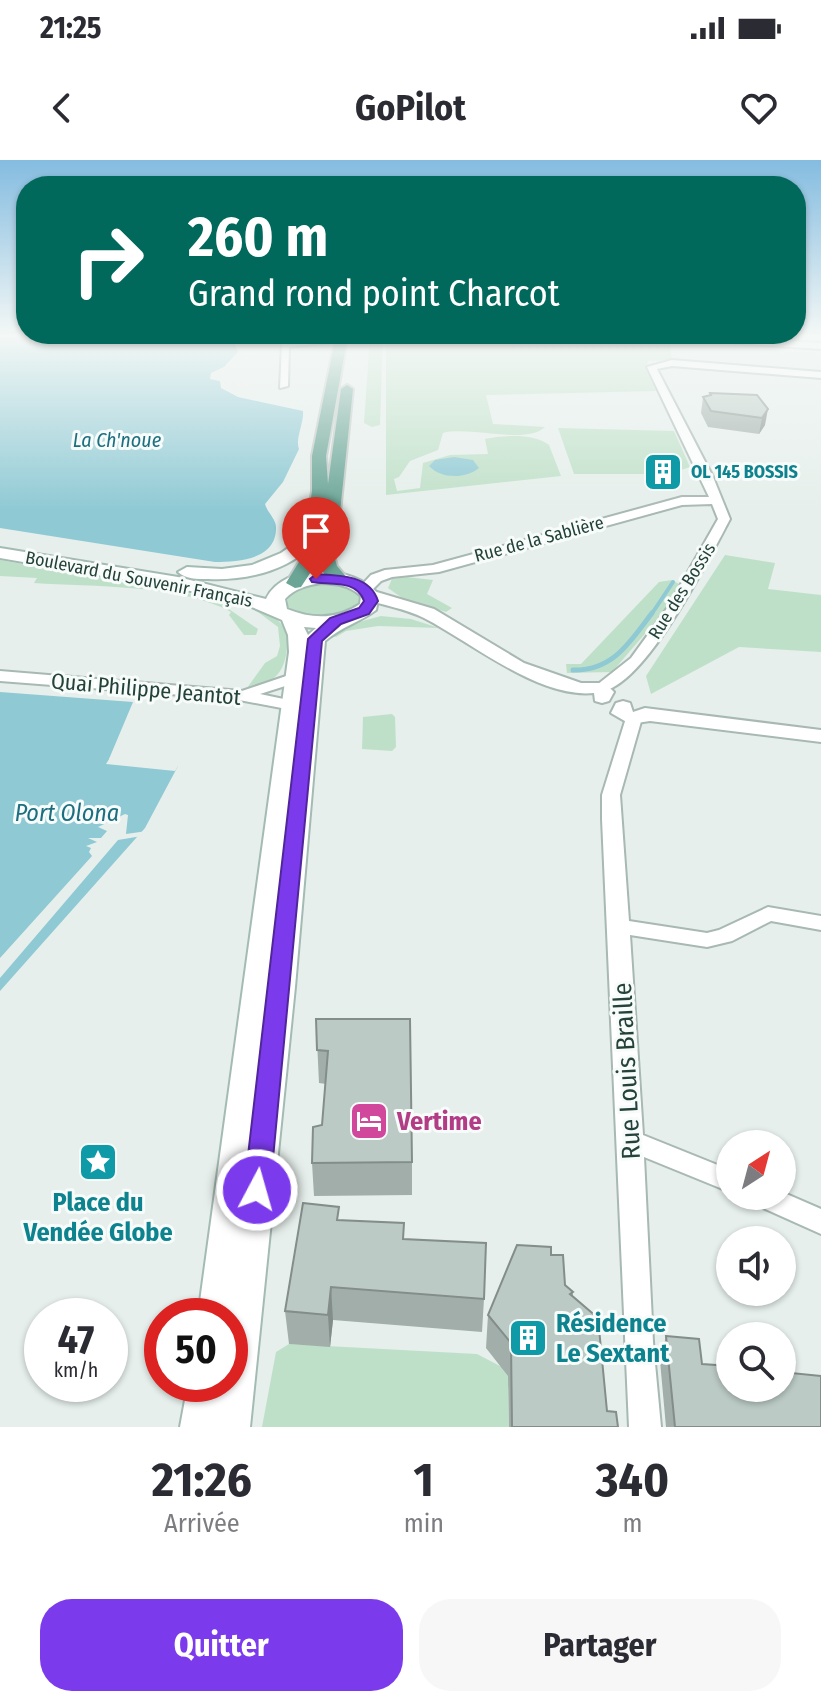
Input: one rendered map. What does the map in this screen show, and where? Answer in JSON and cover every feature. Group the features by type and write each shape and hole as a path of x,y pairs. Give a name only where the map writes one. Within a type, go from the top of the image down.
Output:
{"main road":[{"path":"219,1298 299,652 298,635 275,598 294,583 309,564 320,491 319,456 330,394"},
{"path":"229,1427 280,987 315,639 369,606 368,592 339,579 328,568 326,559 347,394"},
{"path":"149,569 221,574 254,570 288,558 314,535"},
{"name":"Boulevard du Souvenir Français","path":"0,546 239,585 339,579"},
{"name":"Boulevard du Souvenir Français","path":"0,553 206,588 311,622 346,618"},
{"path":"201,1427 205,1402"}],"street":[{"name":"Rue des Bossis","path":"601,692 636,661 682,597 722,528 724,516 665,394"},
{"name":"Rue de la Sablière","path":"368,592 376,578 390,573 430,570 682,501 717,500"},
{"path":"368,592 428,613 517,667 580,689 581,695 587,698 601,692 634,713 821,736"},
{"path":"346,618 394,613 442,622"},
{"name":"Quai Philippe Jeantot","path":"0,676 234,694 293,691"},
{"path":"234,694 262,690 293,691"},
{"name":"Rue Louis Braille","path":"634,713 611,795 631,1141 638,1342 645,1427"},
{"path":"619,926 707,940 725,936 768,914 821,923"},
{"path":"631,1141 716,1175"},
{"path":"794,1210 821,1222"}],"green space":[{"path":"366,394 381,394 380,425 372,427 364,423"},
{"path":"386,394 523,394 486,395 493,424 545,427 525,435 443,433 438,450 410,461 399,477 394,479 397,491 420,488 423,463 450,455 488,454 485,439 510,436 535,438 549,445 561,476 386,495"},
{"path":"558,428 674,431 690,467 669,474 574,474"},
{"path":"725,555 775,563 768,589 821,595 821,652 739,647 651,694 646,676"},
{"path":"0,560 226,600 223,605 258,629 256,635 244,635 229,615 231,612 187,596 136,588 34,583 37,578 0,576"},
{"path":"392,579 433,580 427,594 452,608 446,612 405,600 388,588"},
{"path":"672,580 679,584 662,614 612,672 567,673 566,664 581,664 659,582"},
{"path":"305,585 345,586 359,595 359,602 344,613 324,617 304,615 287,606 288,594"},
{"path":"246,603 277,619 287,635 286,656 280,671 264,684 247,688 265,663 277,656 280,646 278,627"},
{"path":"381,616 411,619 439,628 378,626 346,631 336,637 330,635 344,626"},
{"path":"392,714 395,717 396,747 392,751 362,749 363,717"},
{"path":"289,1344 477,1354 500,1366 503,1363 513,1375 508,1389 509,1427 262,1427 276,1352"}],"water":[{"name":"La Ch'noue","path":"0,394 233,394 303,411 299,449 283,482 265,504 275,521 275,538 264,552 255,556 215,562 0,528"},
{"path":"454,457 473,460 479,468 454,476 440,473 429,466 435,460"},
{"name":"Port Olona","path":"0,692 133,702 109,759 178,766 145,828 0,991"}],"pier":[{"path":"129,727 115,756 180,763 175,771 106,764"},
{"path":"128,815 126,834 147,831 142,836 118,840 0,978 0,958 92,856 89,852 91,848 86,846 97,842 88,838 101,838 107,831 98,827"}],"building":[{"path":"757,395 768,409 762,418 711,411 703,397"},
{"name":"Vertime","path":"316,1019 410,1019 412,1162 312,1163 313,1127 322,1125 328,1051 317,1050"},
{"path":"303,1203 339,1207 337,1220 404,1223 403,1239 486,1243 484,1299 331,1287 328,1315 285,1311"},
{"path":"517,1245 551,1247 551,1255 563,1255 565,1285 573,1292 570,1294 598,1318 607,1411 616,1412 618,1427 512,1427 511,1343 488,1315"},
{"path":"666,1336 699,1339 702,1364 716,1365 716,1402 796,1402 796,1373 821,1376 821,1427 675,1427"}],"waterway":[{"path":"651,615 673,582"},
{"path":"573,670 599,666 610,660 628,644 652,613"}],"place":[{"name":"OL 145 BOSSIS","path":"663,472"},
{"name":"Vertime","path":"369,1121"},
{"name":"Place du Vendée Globe","path":"98,1162"},
{"name":"Résidence Le Sextant","path":"528,1338"}],"route":[{"path":"257,1190 315,639 336,621 364,611 371,601 368,592 358,584 339,579 316,579"}]}
